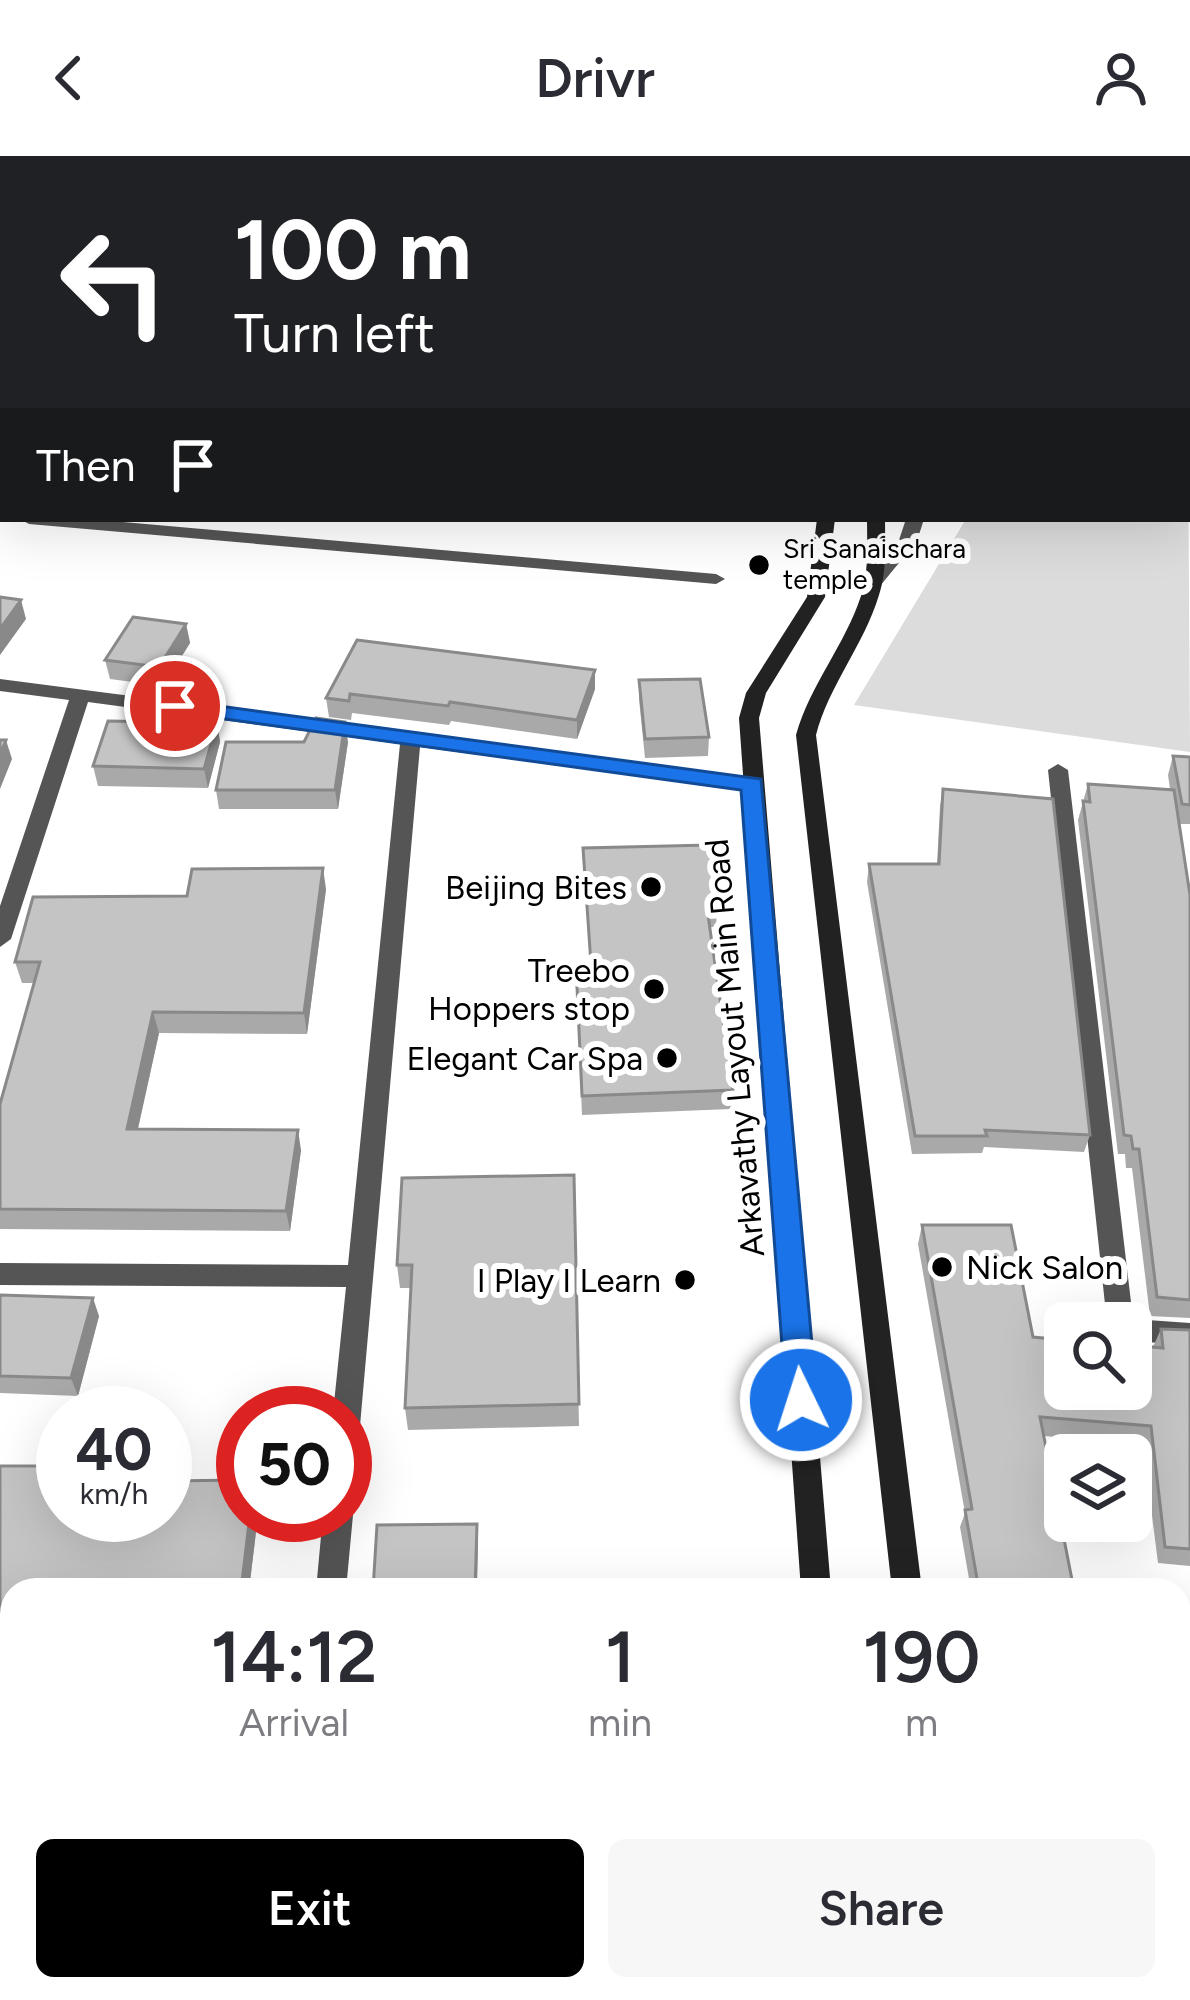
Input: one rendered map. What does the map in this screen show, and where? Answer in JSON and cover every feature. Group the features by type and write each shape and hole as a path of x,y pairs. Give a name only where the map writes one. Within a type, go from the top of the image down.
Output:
{"main road":[{"name":"Arkavathy Layout Main Road","path":"815,1578 752,784 751,708 816,597 826,522"},
{"path":"876,522 874,582 865,611 814,704 806,735 906,1578"}],"street":[{"path":"63,522 716,579"},
{"path":"258,539 266,522"},
{"path":"874,582 908,541 914,522"},
{"path":"0,685 752,784"},
{"path":"0,939 81,693"},
{"path":"349,1386 411,739"},
{"path":"1058,770 1118,1302"},
{"path":"0,1274 359,1276"},
{"path":"1152,1331 1190,1334"},
{"path":"333,1578 336,1542"}],"shaded area":[{"path":"964,522 1189,522 1190,752 854,705"}],"building":[{"path":"0,597 21,600 0,629"},
{"path":"133,617 186,624 159,667 105,660"},
{"path":"357,640 595,670 577,720 450,702 448,706 350,694 349,701 326,698"},
{"path":"700,679 709,737 645,739 639,680"},
{"path":"316,718 345,722 335,790 216,790 226,742 304,742"},
{"path":"108,721 217,723 204,769 93,766"},
{"path":"1173,756 1190,757 1190,805 1182,804"},
{"path":"1088,784 1174,790 1190,895 1190,1300 1157,1297 1139,1149 1133,1149 1131,1136 1124,1135 1083,801 1090,802"},
{"path":"943,789 1053,799 1090,1135 985,1130 987,1136 915,1136 869,864 939,864"},
{"path":"709,845 717,908 707,908 733,1090 582,1096 576,965 591,964 583,848"},
{"path":"323,868 304,1013 153,1012 127,1129 298,1130 286,1211 0,1209 0,1104 40,962 15,962 33,897 187,896 192,869"},
{"path":"574,1175 579,1404 405,1408 412,1265 397,1265 402,1178"},
{"path":"922,1225 1011,1225 1033,1337 1044,1338 1044,1410 1152,1410 1152,1347 1163,1348 1161,1329 1190,1330 1190,1549 1165,1547 1151,1426 1040,1417 1044,1542 1065,1542 1072,1578 977,1578 965,1510 972,1509"},
{"path":"0,1295 93,1298 71,1378 0,1376"},
{"path":"0,1466 36,1466 36,1542 192,1542 192,1481 216,1480 216,1542 247,1542 242,1578 0,1578"},
{"path":"477,1524 475,1578 374,1578 377,1525"}],"place":[{"name":"Sri Sanaischara temple","path":"759,565"},
{"name":"Beijing Bites","path":"651,887"},
{"name":"Treebo Hoppers stop","path":"654,989"},
{"name":"Elegant Car Spa","path":"667,1058"},
{"name":"Nick Salon","path":"942,1267"},
{"name":"I Play I Learn","path":"685,1280"}],"route":[{"path":"175,706 752,784 801,1400"}]}
